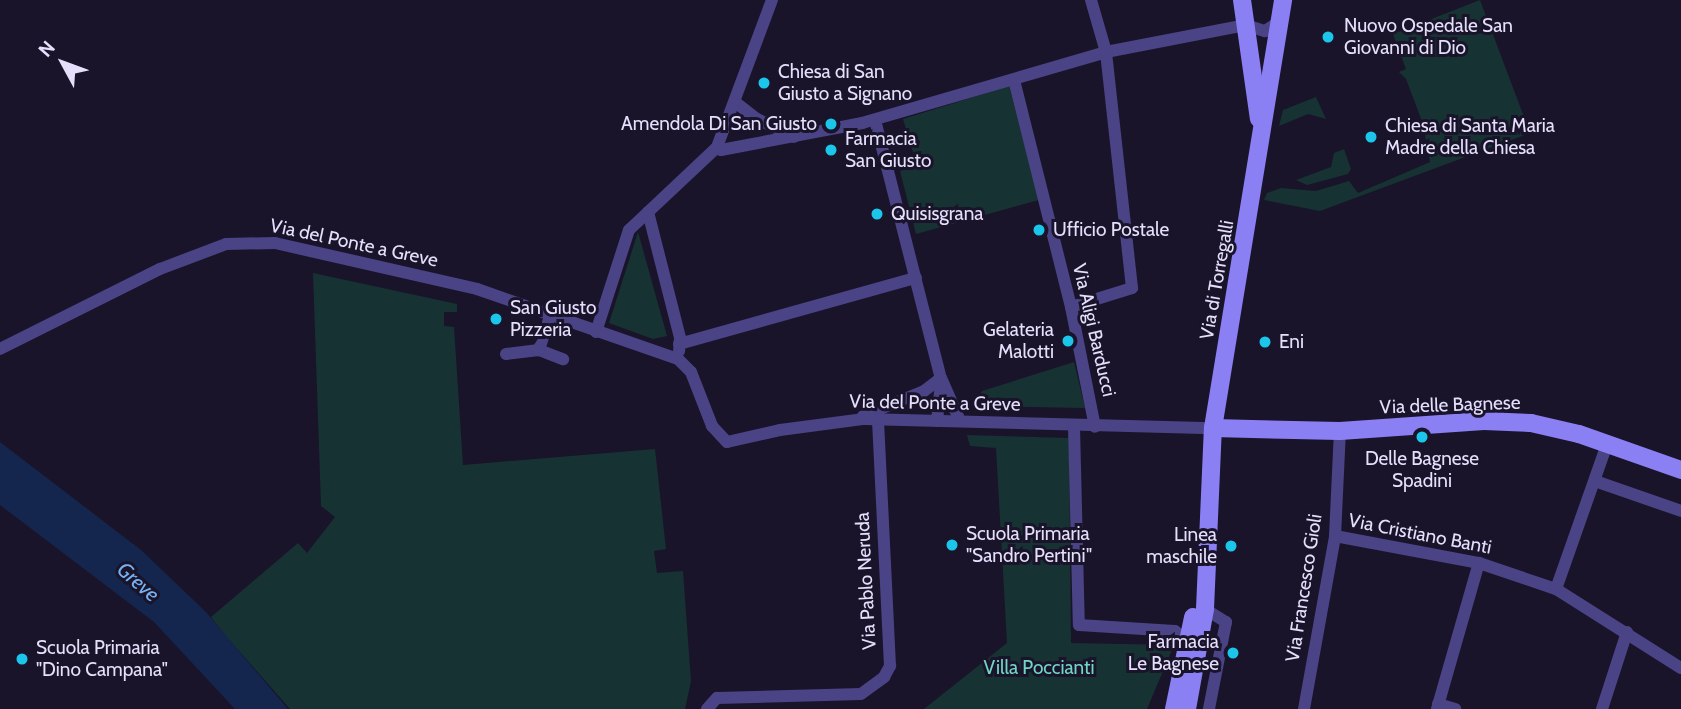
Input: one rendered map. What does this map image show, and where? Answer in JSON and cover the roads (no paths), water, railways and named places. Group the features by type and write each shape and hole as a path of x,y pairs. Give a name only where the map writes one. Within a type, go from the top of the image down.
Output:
{"main road":[{"name":"Via di Torregalli","path":"1242,0 1261,140"},
{"name":"Via di Torregalli","path":"1205,559 1213,428 1283,0"},
{"name":"Via delle Bagnese","path":"1213,428 1340,431 1505,422 1552,427 1681,470"},
{"path":"1187,709 1185,684 1189,640 1205,559"},
{"path":"1174,709 1185,684 1205,609 1205,559"}],"street":[{"path":"596,332 625,238 648,212 713,152 735,102 772,0"},
{"path":"1071,307 1132,288 1106,52 1091,0"},
{"path":"713,152 875,120 1106,52 1246,24 1265,31 1279,22"},
{"name":"Via Aligi Barducci","path":"1014,80 1071,307 1095,427"},
{"path":"735,102 757,119 794,137"},
{"path":"875,120 941,378 960,421"},
{"path":"648,212 679,344 678,359"},
{"name":"Via del Ponte a Greve","path":"0,349 160,269 226,244 249,241 275,243 477,289 678,359 691,372 721,440 732,443 780,430 854,419 1074,427 1213,428"},
{"path":"679,344 916,278"},
{"path":"538,350 550,316"},
{"path":"506,354 538,350 563,359"},
{"path":"854,419 923,391 941,378"},
{"path":"937,421 941,378"},
{"name":"Via Pablo Neruda","path":"708,709 712,700 722,698 861,694 884,677 890,666 878,419"},
{"path":"1074,427 1079,625 1175,631 1189,640"},
{"name":"Via Francesco Gioli","path":"1304,709 1335,536 1340,431"},
{"path":"1556,589 1608,444"},
{"path":"1595,481 1681,511"},
{"name":"Via Cristiano Banti","path":"1335,536 1479,563 1556,589 1681,668"},
{"path":"1455,709 1438,706 1479,563"},
{"path":"1205,609 1226,622 1209,709"},
{"path":"1602,709 1627,632"},
{"path":"1185,684 1213,686"}],"water":[{"name":"Greve","path":"0,442 141,550 206,612 288,709 235,709 154,622 0,505"}],"place":[{"name":"Nuovo Ospedale San Giovanni di Dio","path":"1328,37"},
{"name":"Chiesa di San Giusto a Signano","path":"764,83"},
{"name":"Amendola Di San Giusto","path":"831,124"},
{"name":"Chiesa di Santa Maria Madre della Chiesa","path":"1371,137"},
{"name":"Farmacia San Giusto","path":"831,150"},
{"name":"Quisisgrana","path":"877,214"},
{"name":"Ufficio Postale","path":"1039,230"},
{"name":"San Giusto Pizzeria","path":"496,319"},
{"name":"Gelateria Malotti","path":"1068,341"},
{"name":"Eni","path":"1265,342"},
{"name":"Delle Bagnese Spadini","path":"1422,437"},
{"name":"Scuola Primaria \"Sandro Pertini\"","path":"952,545"},
{"name":"Linea maschile","path":"1231,546"},
{"name":"Farmacia Le Bagnese","path":"1233,653"},
{"name":"Scuola Primaria \"Dino Campana\"","path":"22,659"}],"park label":[{"name":"Villa Poccianti","path":"1039,668"}]}
